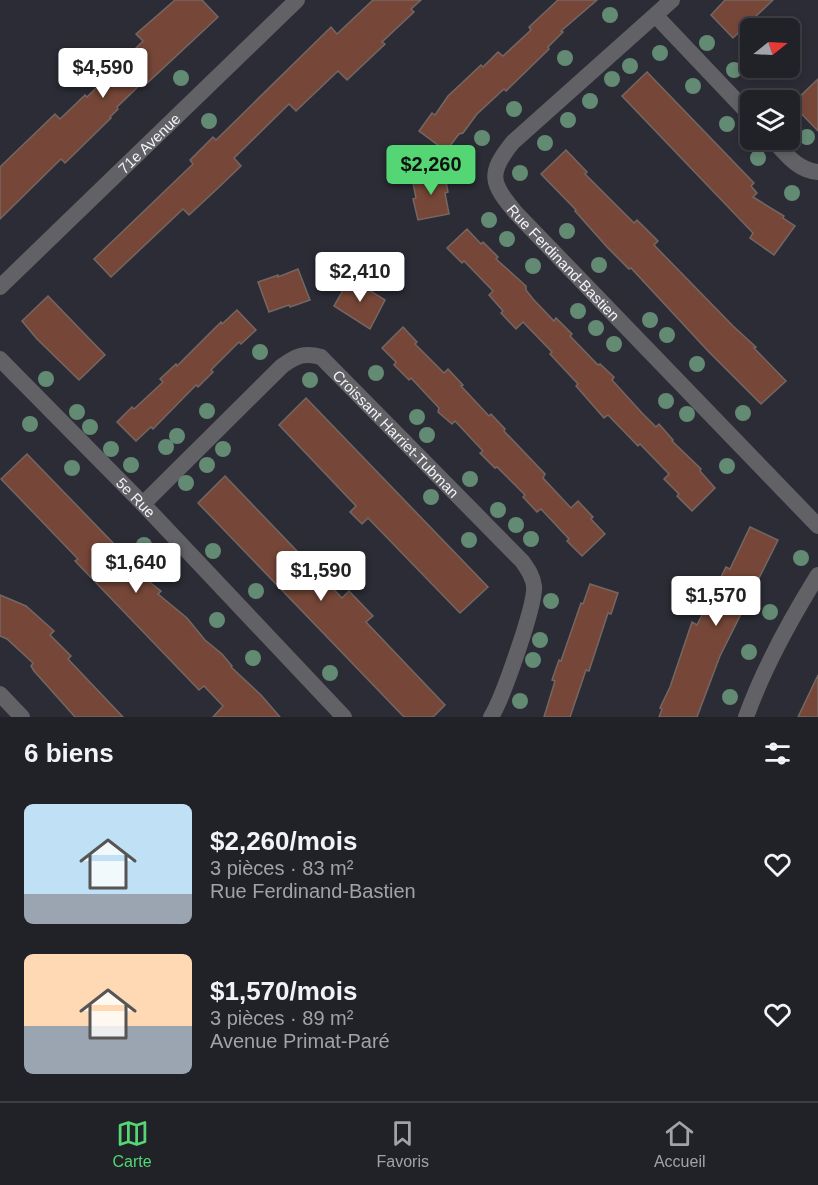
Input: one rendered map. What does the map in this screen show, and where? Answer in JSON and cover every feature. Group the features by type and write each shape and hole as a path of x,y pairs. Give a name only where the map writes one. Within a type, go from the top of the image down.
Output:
{"street":[{"name":"71e Avenue","path":"0,287 297,0"},
{"name":"Rue Ferdinand-Bastien","path":"672,0 513,142 500,158 496,169 498,190 525,222 818,526"},
{"path":"656,16 740,105"},
{"path":"783,150 806,171 818,172"},
{"name":"Croissant Harriet-Tubman","path":"144,504 282,366 294,357 308,353 321,357 530,572 534,585 532,603 503,694 491,717"},
{"name":"5e Rue","path":"0,359 144,504 344,717"},
{"path":"746,717 772,656 818,575"},
{"path":"0,694 22,717"}],"building":[{"path":"175,0 202,0 218,17 144,86 142,83 117,107 118,109 111,118 65,163 61,159 0,219 0,167 55,114 60,119 85,95 87,97 143,41 136,34"},
{"path":"373,0 421,0 411,9 414,12 382,42 385,44 347,80 338,71 296,111 289,104 234,158 241,166 189,215 183,209 111,277 94,259 193,164 190,160 213,137 216,140 331,27 337,34"},
{"path":"558,0 597,0 561,31 563,32 548,47 549,49 506,91 504,89 477,114 446,151 419,131 432,113 435,115 448,96 498,52 503,56"},
{"path":"725,0 773,0 754,18 740,18 740,31 733,38 711,15"},
{"path":"647,72 754,183 751,186 757,193 753,197 784,216 783,218 795,226 774,255 750,238 753,233 622,96"},
{"path":"818,79 818,131 800,112 800,96"},
{"path":"566,150 587,172 585,174 634,223 637,220 658,241 654,245 756,347 754,348 786,381 761,404 631,268 629,269 607,247 576,210 541,174"},
{"path":"444,171 449,214 418,220 413,199 416,198 412,178"},
{"path":"467,229 526,286 526,290 533,299 554,321 556,318 598,365 600,364 614,377 612,380 642,413 656,427 659,424 672,441 701,469 700,471 715,488 692,511 664,479 669,474 608,415 604,418 576,386 578,384 550,354 552,352 523,322 516,329 489,295 493,291 464,261 462,263 447,248"},
{"path":"298,269 310,300 269,312 258,282"},
{"path":"350,278 385,300 370,329 334,306"},
{"path":"48,296 105,355 79,380 22,321"},
{"path":"237,310 256,330 241,344 239,342 211,370 213,372 198,387 196,385 153,429 151,427 136,441 117,422 163,382 160,379 176,364 177,366 221,322 222,324"},
{"path":"403,327 417,342 415,344 444,373 448,369 489,416 491,414 505,429 504,431 545,474 543,478 571,508 578,501 593,517 591,519 605,534 582,556 541,509 537,512 523,497 525,495 480,453 483,451 455,421 452,424 438,412 439,408 411,378 409,380 394,365 396,362 382,348"},
{"path":"306,398 488,587 460,613 368,518 362,524 350,512 356,506 279,425"},
{"path":"27,454 147,580 161,591 158,594 187,618 205,640 222,654 231,667 261,695 280,717 213,717 223,706 204,686 199,690 75,561 78,559 1,479"},
{"path":"225,476 342,598 349,591 373,616 366,622 445,705 433,717 404,717 198,503"},
{"path":"750,527 778,540 720,656 697,717 659,717 662,709 660,708 670,687 692,622 697,625 726,567 730,569"},
{"path":"590,584 618,593 611,614 608,613 589,671 586,670 570,717 544,717 555,681 552,680"},
{"path":"0,595 26,606 54,631 50,635 71,656 68,659 123,717 75,717 34,671 31,666 33,663 7,639 0,636"},
{"path":"818,675 818,717 798,717"}]}
